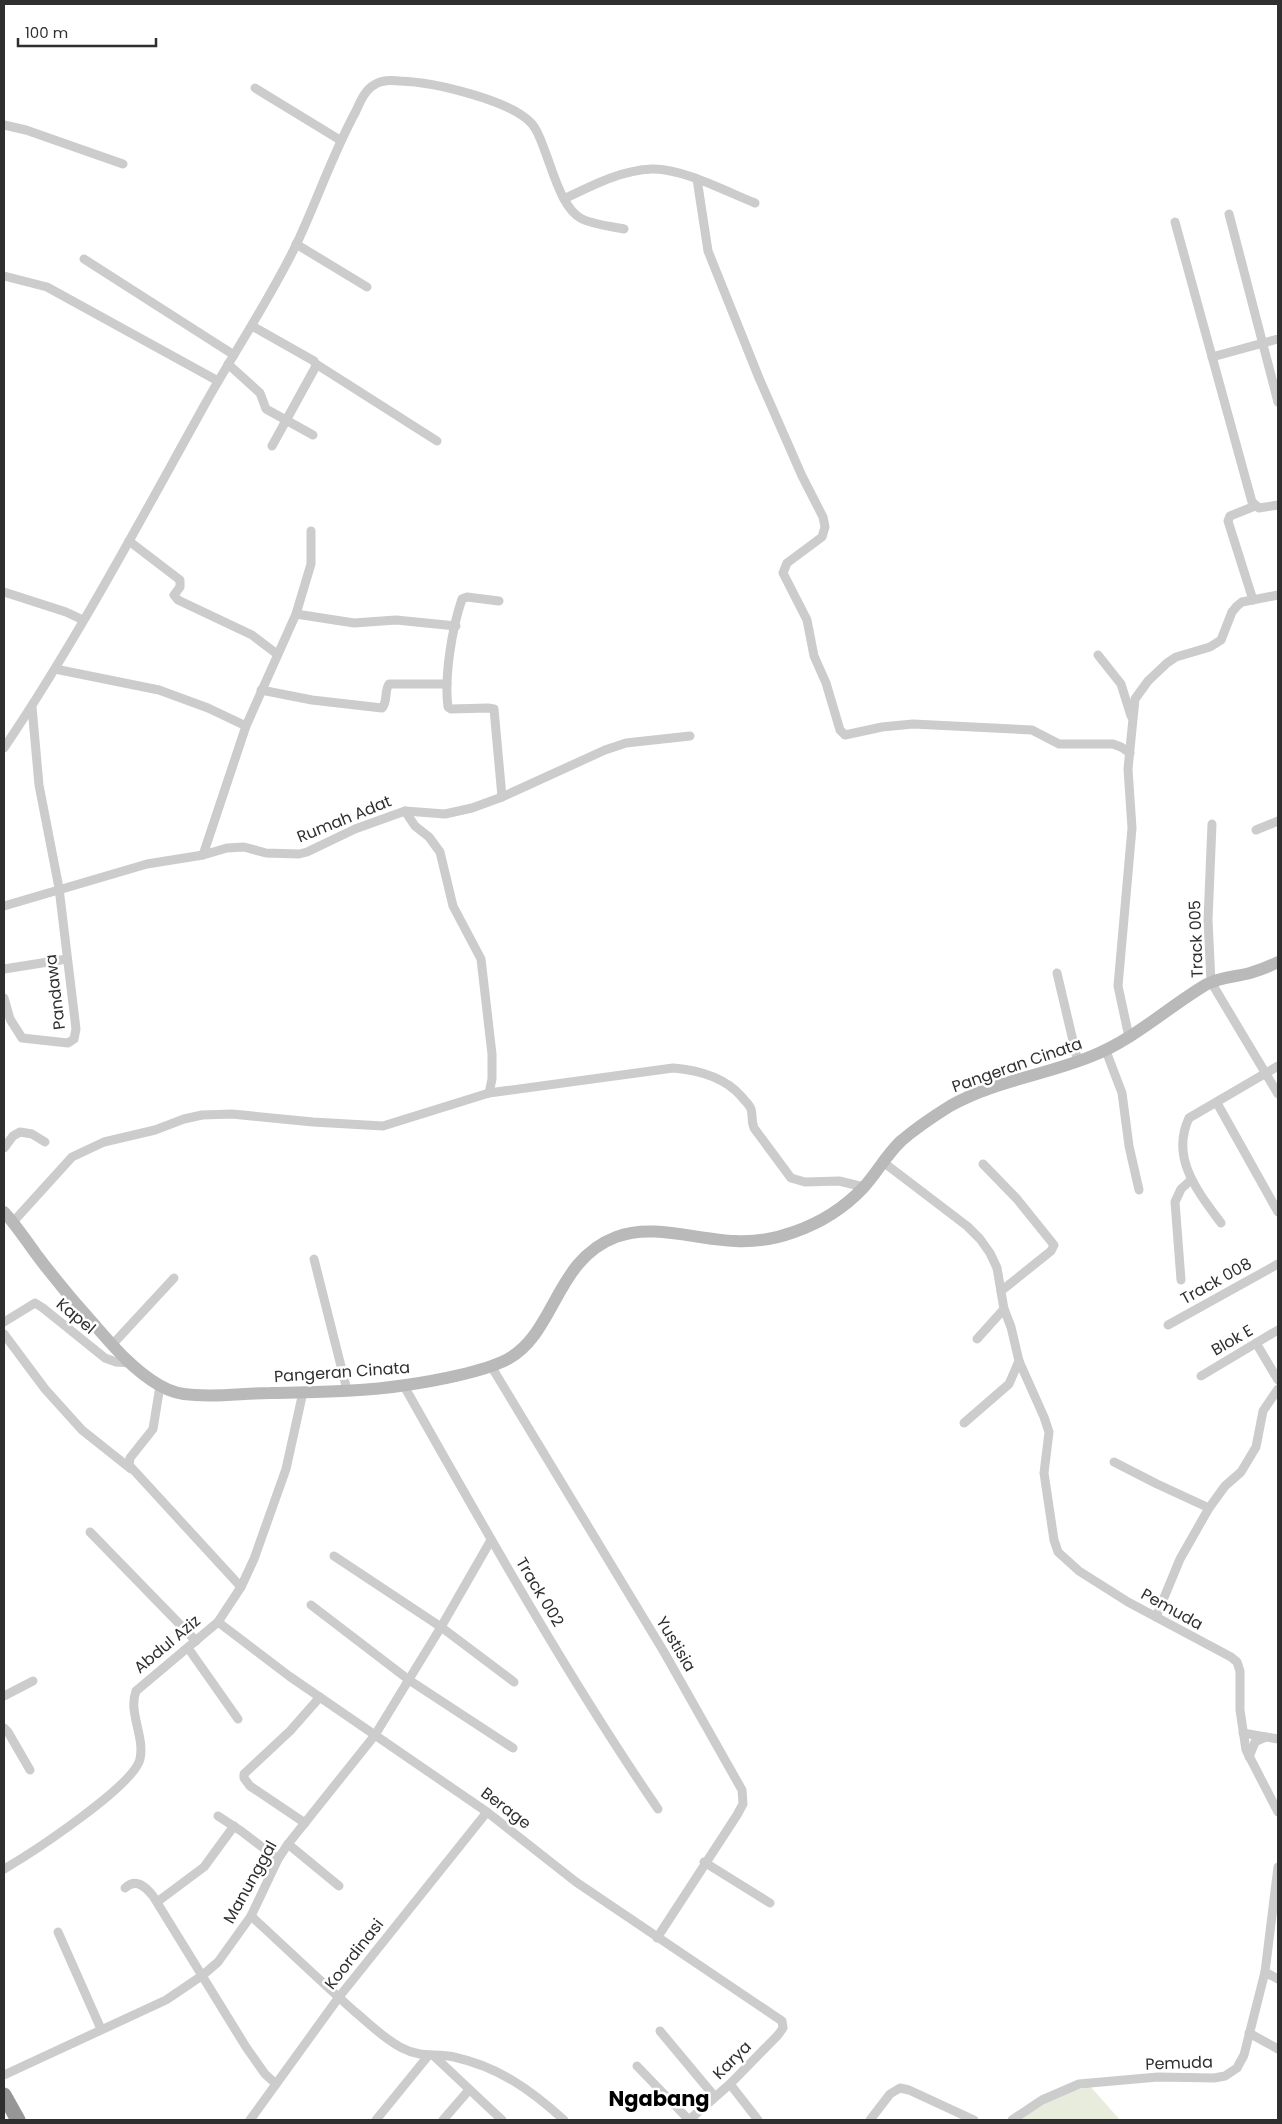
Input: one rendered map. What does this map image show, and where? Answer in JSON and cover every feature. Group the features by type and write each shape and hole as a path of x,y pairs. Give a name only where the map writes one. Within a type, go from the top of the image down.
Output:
{"highway":[{"path":"4,2095 18,2120"}],"street":[{"path":"4,748 55,669 218,381 252,326 296,244 340,140 366,93 374,84 401,81 453,89 478,96 517,113 530,121 539,135 564,199 579,218 624,229"},
{"path":"255,88 340,140"},
{"path":"4,125 26,130 123,164"},
{"path":"564,199 604,181 652,169 671,172 697,180 755,203"},
{"path":"697,180 708,251 763,386 825,522 822,536 787,563 783,573 807,620 814,656 826,683 840,730 845,735 882,727 913,724 1032,730 1059,744 1113,744 1122,747 1130,753"},
{"path":"1229,214 1278,402"},
{"path":"1175,222 1252,502 1259,508 1278,505"},
{"path":"296,244 367,287"},
{"path":"84,259 234,355"},
{"path":"4,276 48,287 218,381"},
{"path":"252,326 314,360 316,364 437,441"},
{"path":"1212,357 1278,339"},
{"path":"228,364 260,393 266,409 313,435"},
{"path":"272,446 316,364"},
{"path":"1253,600 1228,521 1230,516 1255,506"},
{"path":"203,855 246,726 296,614 311,564 311,531"},
{"path":"129,541 180,580 180,587 174,595 178,600 252,635 277,654"},
{"path":"4,592 66,612 83,620"},
{"path":"1129,1037 1118,986 1132,828 1128,769 1135,699 1148,681 1176,657 1216,644 1223,635 1232,612 1242,602 1278,595"},
{"path":"498,601 464,598 461,603 452,644 447,684 448,702 451,709 494,709 502,797"},
{"path":"296,614 354,623 396,620 456,626"},
{"path":"1098,655 1121,684 1132,719"},
{"path":"55,669 159,690 208,708 246,726"},
{"path":"261,690 312,700 382,708 385,705 389,684 447,684"},
{"name":"Pandawa","path":"4,998 16,1032 24,1038 68,1043 74,1039 76,1029 59,888 39,785 32,706"},
{"name":"Rumah Adat","path":"4,906 59,888 147,864 203,855 237,847 252,849 266,854 299,854 314,850 355,829 405,811 454,813 472,808 502,797 605,750 626,743 690,736"},
{"path":"405,811 415,826 426,834 437,847 442,858 453,906 481,959 492,1054 492,1079 489,1093"},
{"path":"1256,830 1278,821"},
{"name":"Track 005","path":"1212,824 1208,920 1211,982 1278,1094"},
{"path":"4,969 67,959"},
{"name":"Pangeran Cinata","path":"4,1212 14,1222 71,1298 112,1345 130,1363 160,1386 194,1395 303,1392 404,1386 491,1366 507,1359 520,1350 543,1321 561,1286 572,1271 583,1259 611,1239 627,1234 646,1232 733,1241 755,1241 776,1237 812,1225 837,1210 864,1187 882,1162 900,1142 949,1106 990,1089 1078,1062 1106,1051 1211,982 1277,965"},
{"path":"1057,973 1078,1062"},
{"path":"1106,1051 1122,1094 1129,1146 1139,1190"},
{"path":"1221,1223 1191,1180 1184,1160 1183,1144 1186,1126 1189,1118 1278,1066"},
{"path":"14,1222 72,1157 104,1142 154,1130 193,1117 232,1114 313,1122 383,1126 489,1093 673,1068 697,1072 729,1084 748,1104 751,1109 751,1122 754,1128 791,1178 805,1182 839,1181 864,1187"},
{"path":"1217,1102 1278,1212"},
{"path":"4,1148 13,1136 20,1132 32,1134 45,1142"},
{"path":"882,1162 967,1226 980,1239 990,1253 997,1268 1004,1309 1011,1327 1019,1362 1009,1384 964,1423"},
{"path":"983,1164 1017,1199 1054,1245 1051,1251 1001,1291"},
{"path":"1181,1280 1175,1202 1181,1189 1191,1180"},
{"path":"314,1259 347,1390"},
{"name":"Track 008","path":"1168,1325 1278,1264"},
{"path":"112,1345 174,1278"},
{"name":"Kapel","path":"4,1322 35,1303 40,1305 104,1358 116,1362 130,1363"},
{"path":"978,1339 1004,1309"},
{"name":"Blok E","path":"1201,1376 1278,1330"},
{"path":"4,1334 46,1389 82,1430 132,1470 241,1587"},
{"path":"1256,1343 1278,1380"},
{"name":"Pemuda","path":"1019,1362 1044,1417 1049,1441 1044,1460 1044,1474 1054,1540 1058,1552 1092,1580 1237,1662 1240,1672 1240,1710 1249,1757 1278,1812"},
{"name":"Yustisia","path":"491,1366 664,1652 739,1781 744,1798 657,1938"},
{"path":"132,1470 129,1463 130,1458 153,1429 160,1386"},
{"name":"Track 002","path":"404,1386 491,1540 605,1730 658,1809"},
{"path":"1156,1617 1180,1559 1208,1508 1225,1486 1241,1472 1251,1456 1258,1442 1263,1411 1278,1389"},
{"name":"Abdul Aziz","path":"4,1870 99,1804 135,1771 140,1757 140,1741 134,1700 136,1691 218,1622 241,1587 254,1560 286,1469 303,1392"},
{"path":"1114,1462 1208,1508"},
{"path":"90,1532 196,1641"},
{"name":"Manunggal","path":"4,2075 166,2000 203,1975 218,1962 251,1916 278,1859 288,1844 376,1734 491,1540"},
{"path":"334,1556 441,1627 514,1682"},
{"path":"311,1605 409,1680 513,1748"},
{"name":"Berage","path":"218,1622 289,1676 487,1812 576,1882 777,2017"},
{"path":"188,1648 238,1719"},
{"path":"4,1696 33,1681"},
{"path":"305,1823 250,1786 244,1778 244,1774 290,1730 320,1697"},
{"path":"4,1728 30,1770"},
{"path":"1243,1733 1278,1738"},
{"path":"1249,1757 1255,1742 1266,1737"},
{"path":"1266,1790 1278,1793"},
{"name":"Koordinasi","path":"250,2120 339,1997 487,1812"},
{"path":"218,1816 278,1859"},
{"path":"157,1902 204,1867 234,1826"},
{"path":"288,1844 339,1886"},
{"path":"704,1862 770,1903"},
{"name":"Pemuda","path":"1012,2120 1042,2100 1080,2084 1158,2077 1214,2078 1233,2072 1241,2063 1264,1972 1278,1866"},
{"path":"125,1888 131,1884 138,1883 148,1889 250,2053 265,2074 276,2084"},
{"path":"251,1916 386,2038 405,2050 432,2056 454,2057 502,2074 535,2094 564,2120"},
{"path":"58,1932 101,2029"},
{"path":"1264,1972 1278,1979"},
{"name":"Karya","path":"689,2120 730,2084 778,2035 784,2025 777,2017"},
{"path":"660,2032 715,2097"},
{"path":"1249,2032 1278,2049"},
{"path":"432,2056 502,2120"},
{"path":"376,2120 432,2056"},
{"path":"637,2066 689,2120"},
{"path":"730,2084 758,2120"},
{"path":"870,2120 890,2094 900,2088 909,2090 974,2120"},
{"path":"442,2120 469,2090"}],"green space":[{"path":"1090,2086 1120,2120 1015,2120 1049,2098"}],"district":[{"name":"Ngabang","path":"659,2098"}]}
